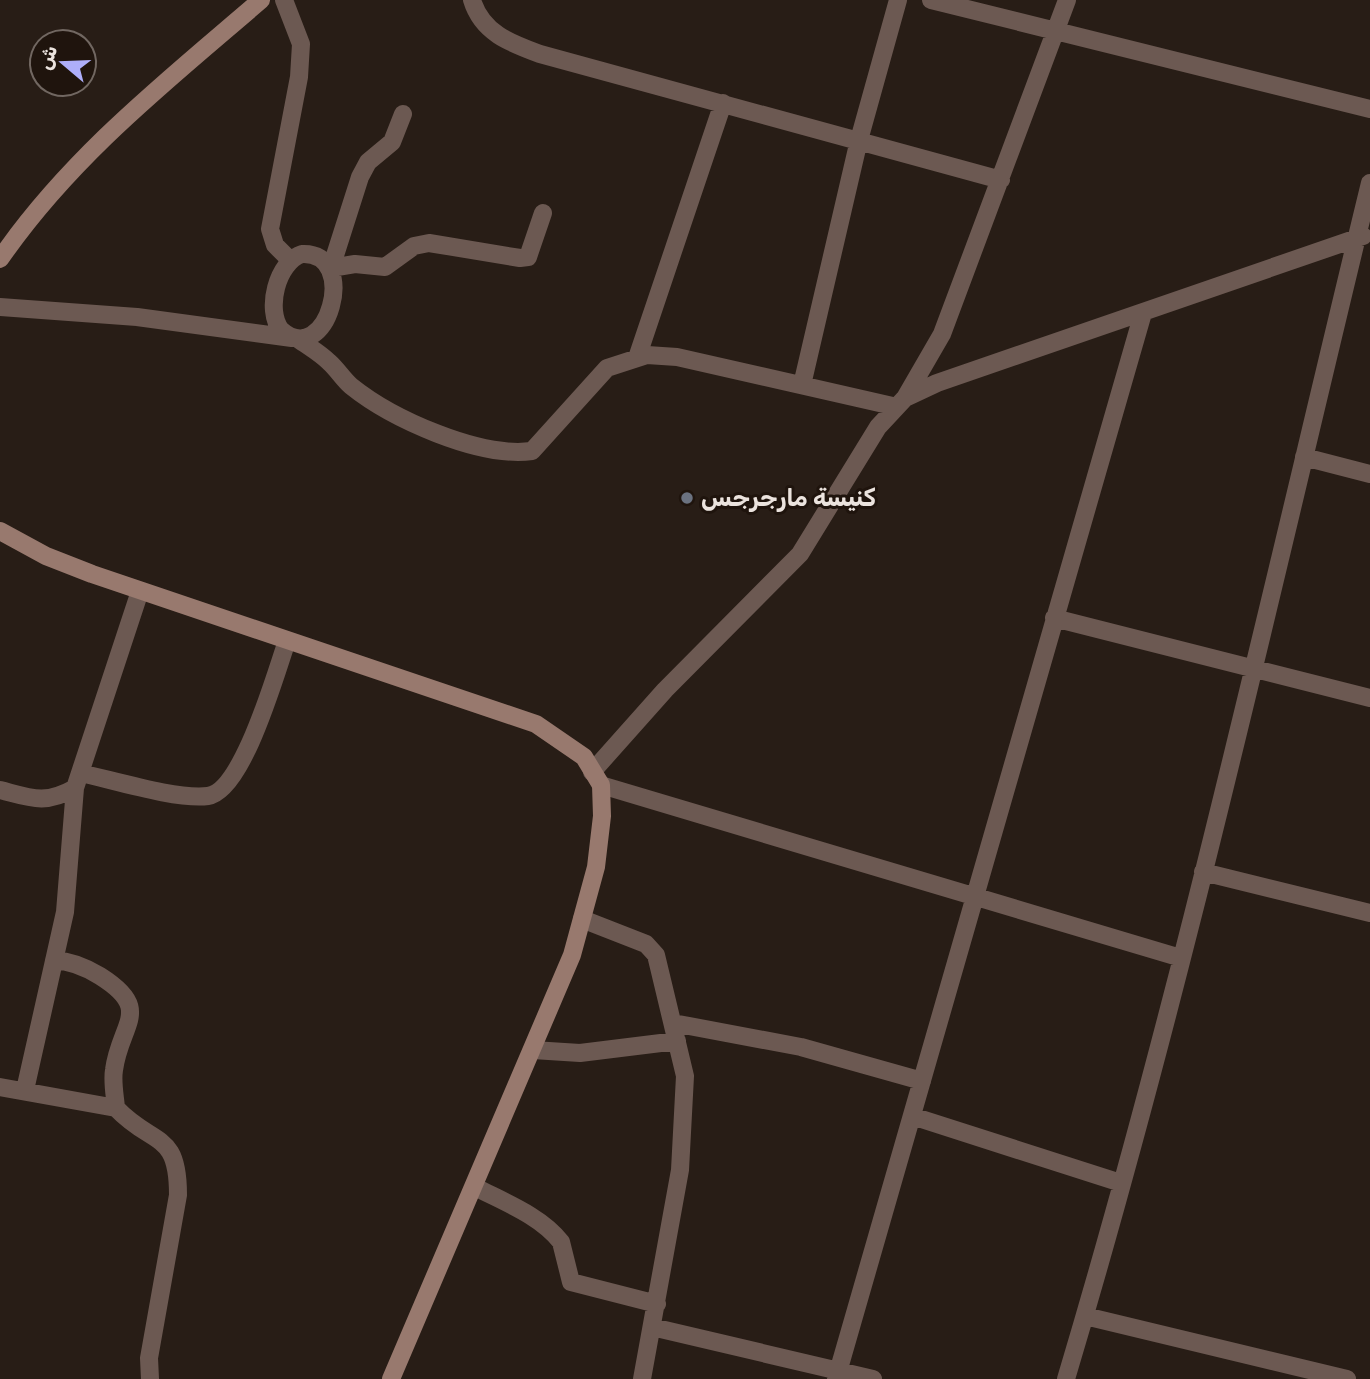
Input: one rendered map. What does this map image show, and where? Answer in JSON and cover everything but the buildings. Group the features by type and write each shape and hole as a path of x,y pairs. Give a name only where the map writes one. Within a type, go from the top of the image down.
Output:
{"street":[{"path":"0,259 22,227 112,128 261,0"},
{"path":"284,0 301,44 299,77 270,229 275,245 290,260"},
{"path":"472,0 482,20 506,41 540,54 1001,180"},
{"path":"802,385 859,140 898,0"},
{"path":"931,0 1370,109"},
{"path":"596,779 665,690 800,554 878,426 901,402 942,334 1058,31 1067,0"},
{"path":"638,358 723,103"},
{"path":"0,307 137,317 295,338 312,337 326,323 334,281 331,268 360,177 368,162 392,142 403,114"},
{"path":"1066,1379 1203,872 1304,457 1363,236 1370,183"},
{"path":"331,268 355,264 386,267 414,246 429,243 520,258 528,257 543,213"},
{"path":"331,268 316,255 302,254 290,260 282,270 274,312 277,325 329,362 350,385 380,405 421,426 511,454 532,451 607,368 646,355 677,357 802,385 901,402 937,383 1363,236"},
{"path":"837,1374 1143,313"},
{"path":"1304,457 1370,474"},
{"path":"0,531 46,556 140,591 536,724 583,757 596,779 602,816 596,867 572,955 391,1379"},
{"path":"25,1090 65,912 77,780 140,591"},
{"path":"1054,618 1370,698"},
{"path":"77,780 209,796 219,791 242,762 287,640"},
{"path":"596,779 1181,958"},
{"path":"0,790 42,801 59,797 77,780"},
{"path":"1203,872 1370,913"},
{"path":"582,919 646,944 656,955 685,1076 680,1170 642,1379"},
{"path":"54,960 91,970 119,988 129,999 131,1011 114,1070 116,1108"},
{"path":"533,1050 580,1053 675,1032 801,1047 922,1081"},
{"path":"0,1087 116,1108 133,1126 167,1144 178,1167 178,1195 149,1358 150,1379"},
{"path":"912,1116 1121,1183"},
{"path":"475,1187 524,1212 557,1236 571,1282 657,1304"},
{"path":"1085,1316 1347,1379"},
{"path":"652,1327 837,1374 873,1379"}],"place":[{"name":"كنيسة مارجرجس","path":"687,498"}]}
